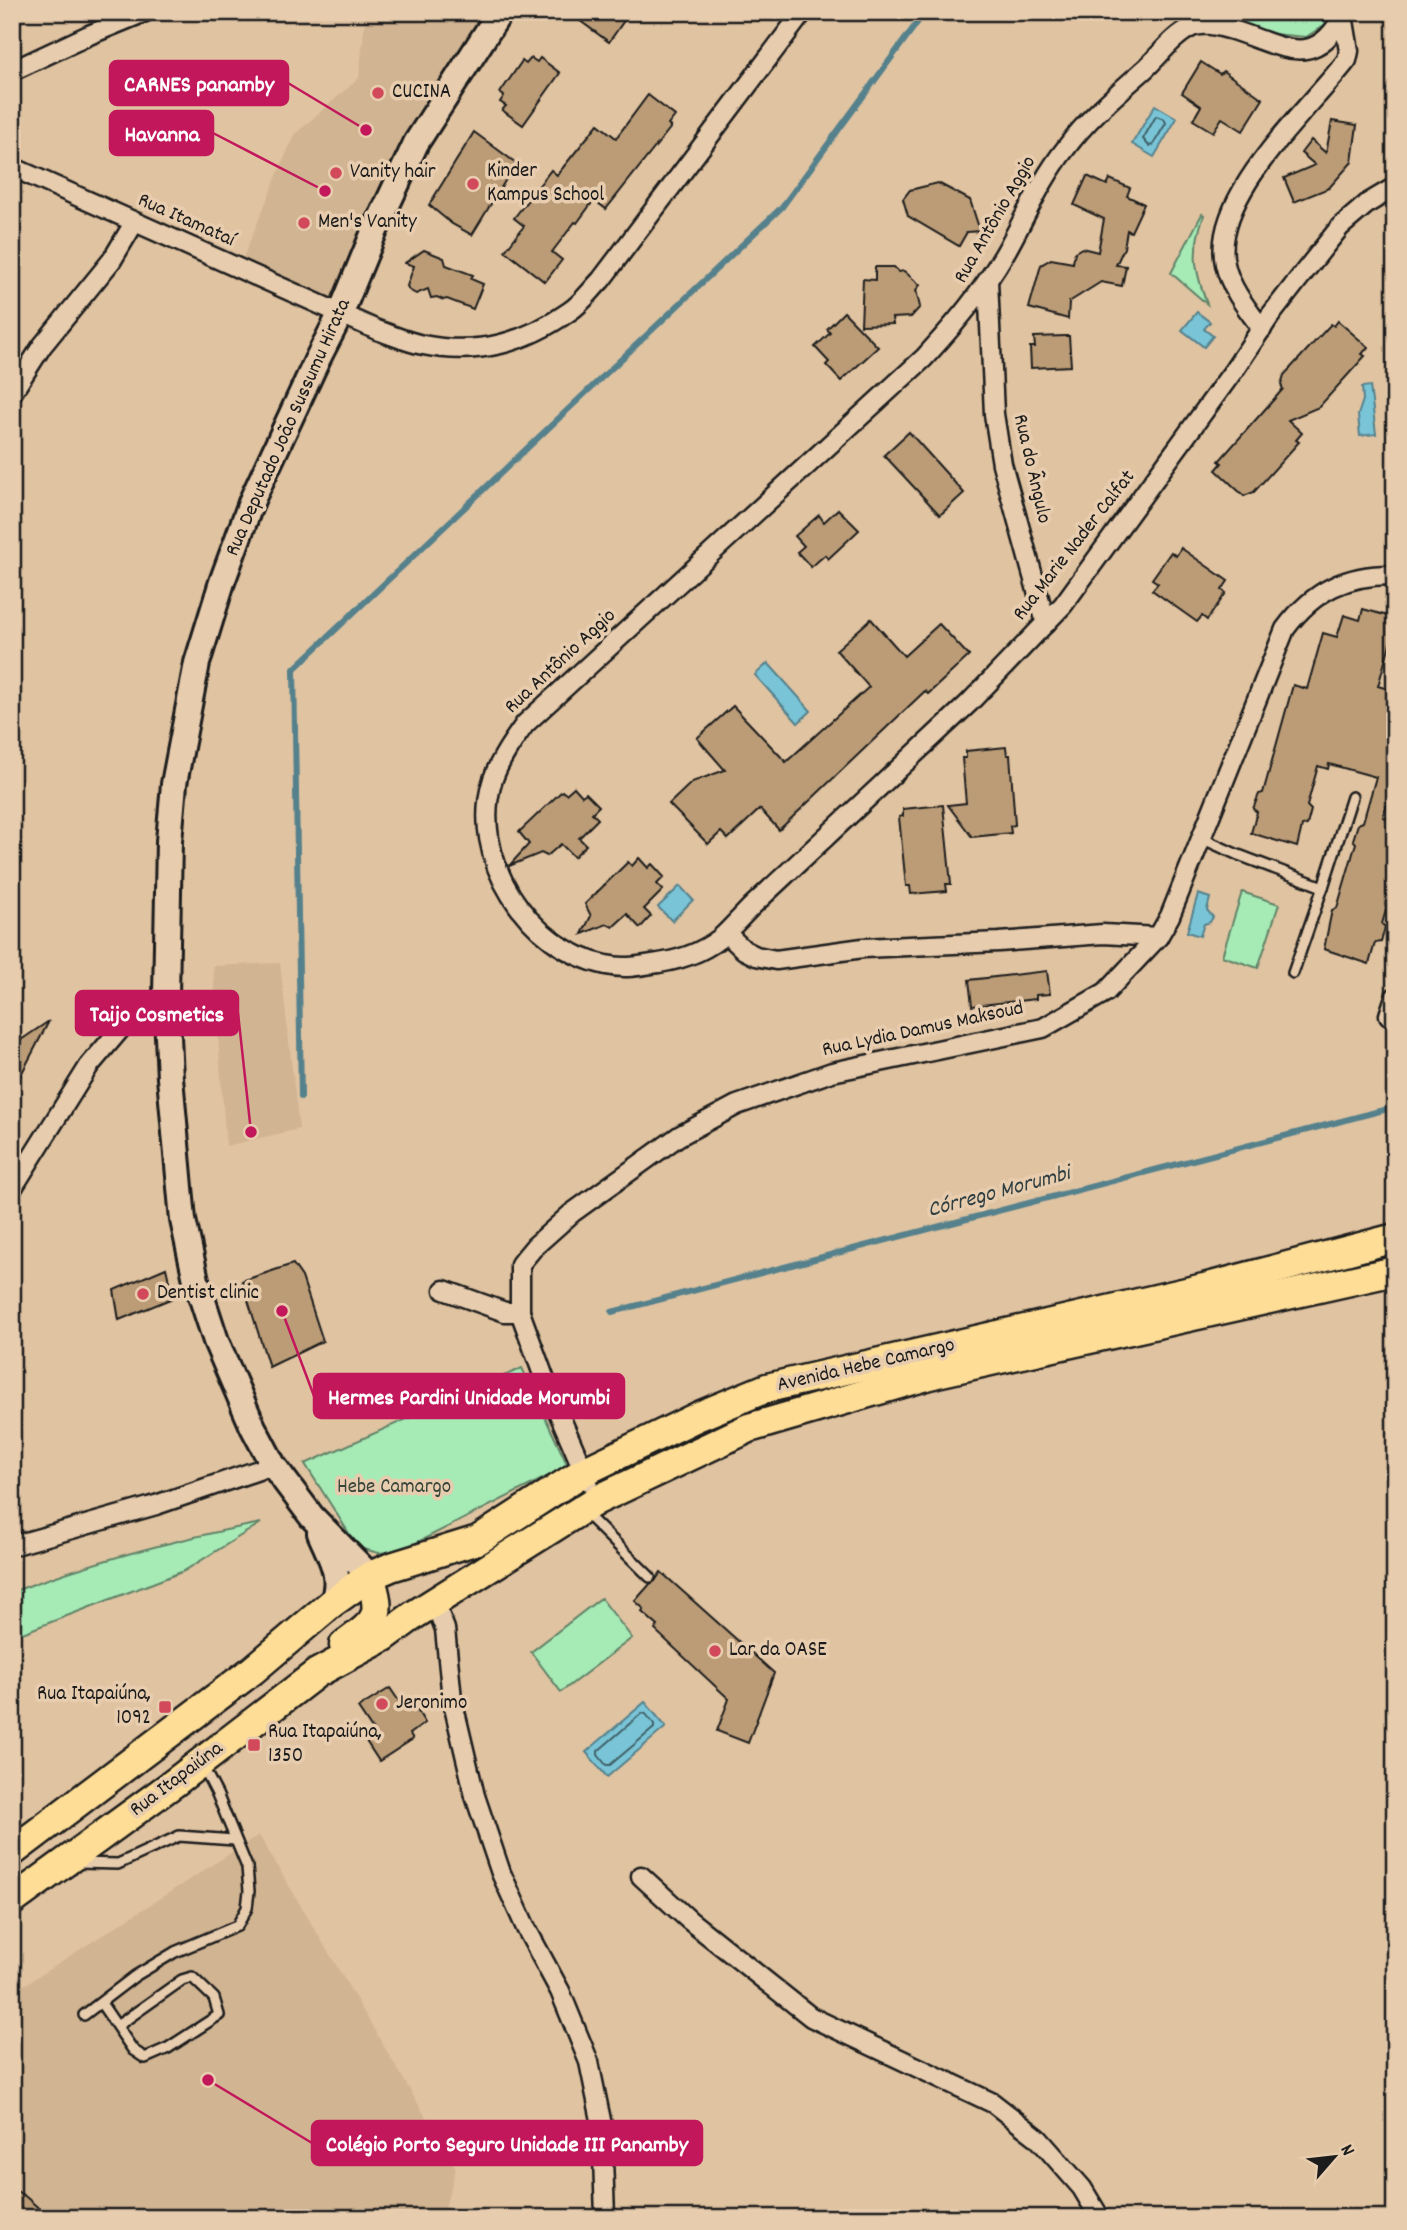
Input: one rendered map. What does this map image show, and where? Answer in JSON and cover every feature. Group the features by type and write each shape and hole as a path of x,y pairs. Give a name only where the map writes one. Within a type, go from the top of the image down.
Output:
{"main road":[{"name":"Rua Deputado João Sussumu Hirata","path":"370,1576 312,1517 273,1465 253,1427 216,1341 196,1280 183,1220 170,1078 166,995 169,841 172,807 197,663 222,582 252,500 340,315 372,237 416,143 500,12"},
{"name":"Avenida Hebe Camargo","path":"370,1576 478,1540 583,1472 699,1416 767,1388 1204,1288 1395,1238"},
{"name":"Avenida Hebe Camargo","path":"424,1609 589,1505 749,1428 937,1373 1395,1271"},
{"name":"Rua Deputado João Sussumu Hirata","path":"312,1517 337,1575 338,1590 332,1603"},
{"name":"Rua Itapaiúna","path":"12,1852 120,1773 253,1670 332,1603 370,1576"},
{"path":"317,1673 339,1649 361,1633 374,1619 378,1602 370,1576"},
{"name":"Rua Itapaiúna","path":"12,1901 317,1673 384,1637 424,1609"},
{"path":"114,1826 127,1807 125,1783 120,1773"}],"street":[{"path":"12,71 145,12"},
{"path":"340,315 421,345 457,350 515,342 572,310 601,280 803,12"},
{"path":"1262,329 1247,309 1225,267 1225,226 1237,201 1276,140 1347,60 1349,51 1344,14"},
{"name":"Rua Antônio Aggio","path":"726,933 708,947 683,959 630,967 606,965 572,954 559,946 527,916 510,894 497,867 491,844 488,816 493,780 513,740 525,724 923,358 973,303 1005,253 1037,191 1065,149 1108,102 1192,27 1205,24 1215,26 1307,51 1318,47 1337,29 1344,14"},
{"name":"Rua Itamataí","path":"12,167 340,315"},
{"name":"Rua Marie Nader Calfat","path":"726,933 969,703 1063,605 1262,329 1340,227 1367,203 1395,187"},
{"path":"12,393 42,346 112,260 134,223"},
{"name":"Rua do Ângulo","path":"988,280 995,414 1002,464 1046,623"},
{"name":"Rua Lydia Damus Maksoud","path":"520,1312 520,1264 535,1245 582,1206 679,1136 737,1105 832,1072 1043,1028 1106,992 1158,937 1170,916 1285,629 1297,613 1329,588 1353,578 1395,575"},
{"path":"726,933 744,950 756,956 776,960 863,948 1103,934 1158,937"},
{"path":"12,1189 89,1066 123,1026 166,995"},
{"path":"1389,1016 1395,997"},
{"path":"444,1290 505,1312 520,1312 583,1472 589,1505"},
{"path":"12,1546 156,1505 273,1465"},
{"path":"424,1609 445,1629 452,1699 475,1796 501,1873 526,1928 560,1991 589,2062 602,2125 605,2218"},
{"path":"641,1876 689,1920 810,2017 993,2102 1038,2138 1082,2188 1100,2218"}],"lane":[{"path":"1293,973 1352,797"},
{"path":"1201,838 1323,887"},
{"path":"589,1505 650,1577"},
{"path":"84,2015 135,1976 175,1952 237,1926 247,1908 247,1867 217,1794 200,1762"},
{"path":"66,1862 118,1864 179,1836 234,1840"},
{"path":"101,2003 133,2050 145,2058 168,2049 219,2015 214,1998 192,1977 182,1980 117,2026"}],"shaded area":[{"path":"366,12 494,12 333,312 240,265 294,135 359,78"},
{"path":"280,963 299,1129 226,1146 213,966"},
{"path":"259,1835 456,2168 442,2218 12,2218 12,1993"}],"green space":[{"path":"1207,12 1334,12 1326,24 1306,37 1273,34 1244,24 1206,16"},
{"path":"1202,214 1204,215 1197,239 1196,260 1207,304 1171,273"},
{"path":"1242,892 1279,904 1258,968 1222,956"},
{"name":"Hebe Camargo","path":"522,1368 568,1466 400,1551 379,1553 363,1549 352,1538 305,1464"},
{"path":"261,1523 184,1571 12,1637 12,1592 135,1552"},
{"path":"601,1598 632,1638 561,1692 531,1652"}],"water":[{"path":"1155,105 1177,118 1154,157 1132,144"},
{"path":"1197,312 1210,322 1204,329 1213,336 1204,347 1182,330"},
{"path":"1370,386 1376,434 1360,436 1358,415 1363,400 1362,387"},
{"path":"768,663 811,711 798,723 755,675"},
{"path":"680,886 693,900 672,921 658,907"},
{"path":"1198,894 1210,898 1207,910 1213,917 1210,922 1204,924 1200,936 1187,932"},
{"path":"645,1702 666,1727 607,1777 586,1752"}],"building":[{"path":"568,12 630,12 609,42"},
{"path":"531,58 537,62 540,58 560,73 523,125 502,110 506,106 500,102 504,96 500,93 522,61 526,64"},
{"path":"1201,62 1220,74 1223,71 1263,99 1243,131 1222,118 1213,132 1193,120 1201,106 1182,93"},
{"path":"648,95 675,116 668,125 671,127 606,209 594,200 577,223 575,222 552,252 562,260 545,282 505,251 524,226 514,218 551,170 557,175 598,124 616,138"},
{"path":"1332,121 1357,125 1352,162 1329,188 1294,202 1284,178 1315,165 1301,153 1311,140 1326,153"},
{"path":"474,132 516,163 472,235 452,224 429,205"},
{"path":"1087,176 1107,185 1110,179 1130,188 1127,196 1144,204 1131,232 1127,230 1124,248 1116,265 1126,266 1122,286 1101,282 1069,302 1068,319 1029,308 1041,265 1051,259 1073,263 1075,252 1082,248 1098,252 1104,219 1074,205"},
{"path":"938,183 970,200 980,231 967,232 959,246 908,216 903,199 910,190"},
{"path":"424,250 444,258 446,265 473,275 471,279 483,284 473,309 447,299 431,298 428,289 416,294 409,290 407,286 414,266 405,263"},
{"path":"875,267 894,267 899,272 904,271 920,285 916,290 920,307 911,317 892,318 893,324 861,325 863,279 875,280"},
{"path":"844,312 878,347 841,381 826,365 829,362 815,347 830,333 827,329"},
{"path":"1338,321 1368,347 1362,354 1365,356 1319,407 1288,420 1302,433 1296,440 1299,442 1254,492 1244,496 1216,470 1222,463 1219,461 1283,389 1281,385 1284,375 1331,324 1334,326"},
{"path":"1069,336 1071,366 1031,368 1030,347 1035,347 1034,337"},
{"path":"909,432 964,493 940,515 884,455"},
{"path":"838,509 859,530 828,559 825,555 811,567 797,552 804,546 795,536 819,515 824,522"},
{"path":"1181,548 1228,581 1222,590 1226,593 1207,620 1202,616 1197,622 1152,590 1158,583 1152,579 1171,552 1176,556"},
{"path":"1363,609 1395,618 1378,686 1395,691 1395,778 1383,817 1395,820 1395,879 1382,924 1385,927 1381,942 1375,943 1369,964 1324,949 1332,910 1337,908 1356,843 1353,840 1358,824 1363,822 1376,777 1329,764 1328,769 1318,766 1307,806 1311,810 1307,825 1302,826 1297,847 1251,833 1257,812 1253,809 1259,794 1263,793 1293,685 1307,689 1323,633 1337,637 1344,615 1360,620"},
{"path":"871,619 904,656 939,624 969,656 928,694 925,691 779,830 760,809 728,839 721,832 708,844 669,804 692,782 725,770 697,738 733,706 786,762 869,687 836,650"},
{"path":"1006,747 1007,755 1010,755 1015,825 1010,826 1011,833 972,837 948,805 966,803 962,758 966,758 966,751"},
{"path":"574,787 582,796 586,793 599,806 592,813 598,819 579,838 586,845 574,857 561,844 547,856 541,853 509,866 529,844 519,832 562,791 566,794"},
{"path":"943,805 951,884 946,884 947,891 911,894 910,886 906,886 899,817 903,816 903,809"},
{"path":"639,858 648,868 652,864 664,877 657,884 663,890 644,909 651,916 640,928 627,914 613,927 607,924 582,934 591,916 585,904 628,862 632,866"},
{"path":"1047,971 1050,994 1036,995 1036,999 972,1006 969,980"},
{"path":"49,1021 12,1092 12,1046"},
{"path":"293,1264 302,1277 323,1341 269,1367 242,1281"},
{"name":"Dentist clinic","path":"166,1268 173,1298 119,1320 114,1290"},
{"name":"Lar da OASE","path":"661,1572 774,1673 748,1743 717,1731 729,1699 655,1630 658,1626 642,1612 644,1609 635,1601"},
{"path":"390,1688 405,1710 414,1705 425,1723 410,1734 413,1739 379,1761 364,1738 374,1732 358,1708"},
{"path":"12,2188 26,2197 50,2218 12,2218"}],"waterway":[{"path":"301,1097 294,669 782,207 925,12"},
{"name":"Córrego Morumbi","path":"612,1312 1395,1107"}],"place":[{"name":"CUCINA","path":"378,93"},
{"name":"CARNES panamby","path":"366,130"},
{"name":"Vanity hair","path":"336,173"},
{"name":"Kinder Kampus School","path":"473,184"},
{"name":"Havanna","path":"325,191"},
{"name":"Men's Vanity","path":"304,223"},
{"name":"Taijo Cosmetics","path":"251,1132"},
{"name":"Dentist clinic","path":"143,1294"},
{"name":"Hermes Pardini Unidade Morumbi","path":"282,1311"},
{"name":"Lar da OASE","path":"715,1651"},
{"name":"Jeronimo","path":"382,1704"},
{"name":"Rua Itapaiúna, 1092","path":"165,1707"},
{"name":"Rua Itapaiúna, 1350","path":"254,1745"},
{"name":"Colégio Porto Seguro Unidade III Panamby","path":"208,2080"}]}
